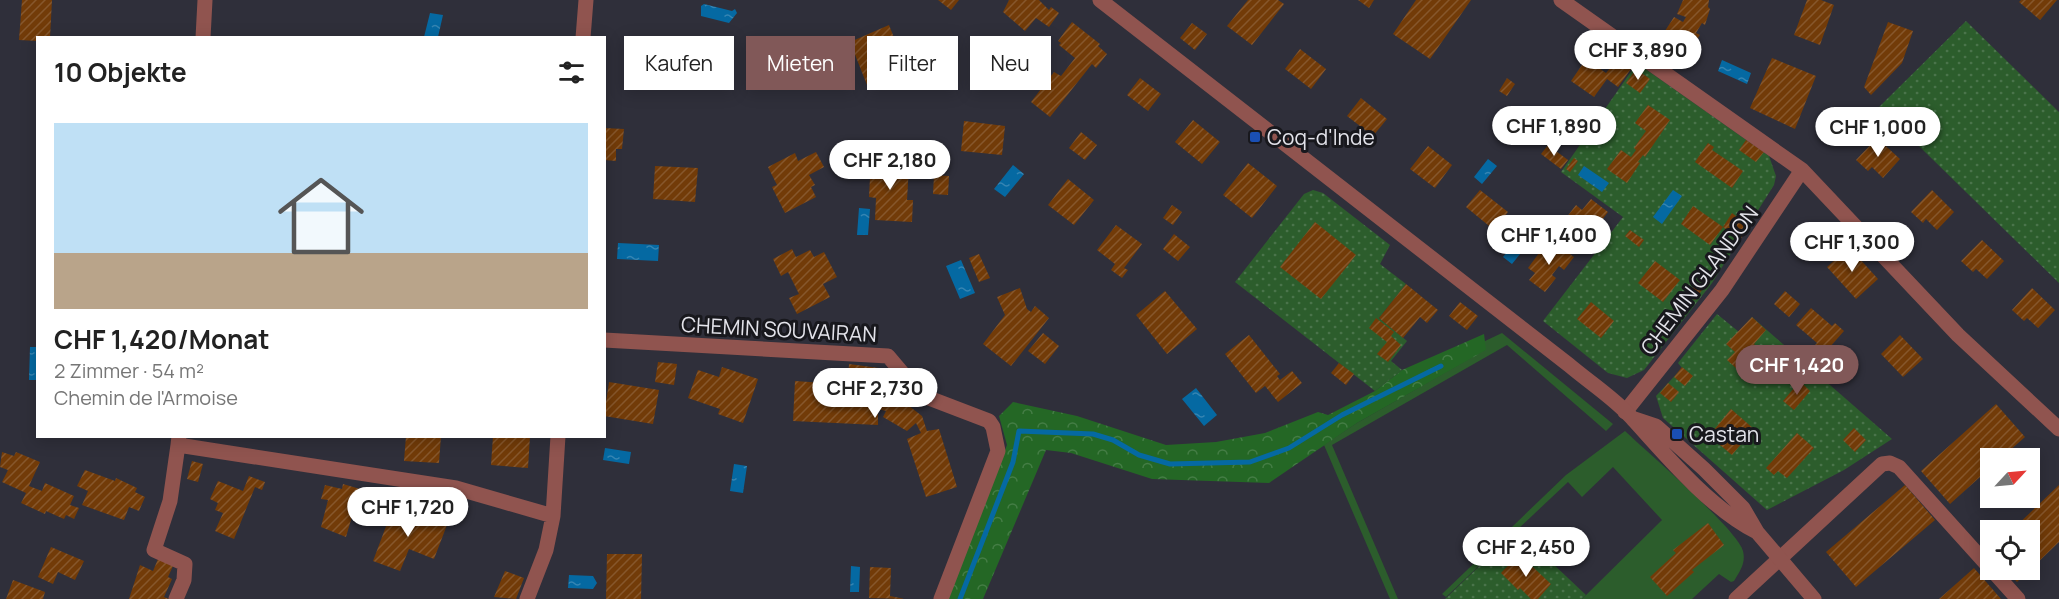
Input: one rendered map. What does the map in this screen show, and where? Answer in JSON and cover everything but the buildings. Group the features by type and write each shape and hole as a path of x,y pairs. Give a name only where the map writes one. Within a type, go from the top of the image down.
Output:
{"street":[{"path":"203,36 205,0"},
{"path":"583,36 586,0"},
{"path":"1101,0 1628,415 1656,426 1743,508 1757,532 1814,599"},
{"path":"1561,0 1802,170 1958,335 2059,429"},
{"name":"CHEMIN GLANDON","path":"1628,415 1722,290 1802,170"},
{"name":"CHEMIN SOUVAIRAN","path":"606,340 888,356 921,395 988,421 993,427 999,451 941,599"},
{"path":"528,599 546,550 553,516 558,438"},
{"path":"176,599 184,580 185,564 154,550 170,501 178,441 456,488 553,516"},
{"path":"1736,599 1781,560 1882,464 1890,463 1899,467 1980,557"},
{"path":"2001,580 2018,599"}],"green space":[{"path":"1966,21 2059,112 2059,283 1879,107"},
{"path":"1637,63 1769,156 1776,176 1774,185 1712,283 1644,370 1627,378 1608,373 1543,321 1623,217 1561,172"},
{"path":"1313,190 1323,193 1390,245 1380,264 1406,284 1379,318 1407,341 1391,361 1402,370 1375,391 1235,282 1304,194"},
{"path":"1717,314 1739,332 1752,317 1892,439 1844,470 1767,510 1663,418 1656,396 1682,368 1678,363"},
{"path":"1502,333 1613,424 1606,431 1507,345 1332,445 1398,599 1390,599 1324,445 1357,423 1485,350 1485,341"},
{"path":"1484,334 1486,350 1357,423 1269,483 1152,479 1071,453 1046,450 983,599 948,599 1007,445 999,416 1013,402 1077,416 1166,445 1216,442 1265,433 1318,412 1328,415 1375,391 1402,370"},
{"path":"1625,431 1709,509 1737,541 1743,551 1744,559 1734,581 1731,582 1719,574 1692,599 1582,599 1662,520 1613,467 1582,497 1568,482 1446,597 1442,594 1566,475"},
{"path":"1517,530 1586,595 1582,599 1445,599"}],"water":[{"path":"704,4 732,11 735,9 737,13 729,23 701,16 701,6"},
{"path":"430,13 443,15 438,36 424,36"},
{"path":"1722,60 1751,73 1747,84 1718,71"},
{"path":"1570,120 1581,128 1570,144 1559,135"},
{"path":"1488,159 1497,166 1482,184 1474,177"},
{"path":"1013,165 1024,174 1005,197 994,189"},
{"path":"1584,166 1609,183 1602,192 1578,175"},
{"path":"1673,190 1682,196 1662,224 1653,217"},
{"path":"859,208 870,209 868,235 857,235"},
{"path":"1825,229 1833,238 1814,255 1809,254 1807,247"},
{"path":"1520,236 1529,243 1512,264 1503,257"},
{"path":"618,243 659,245 658,261 617,259"},
{"path":"961,260 975,293 960,299 946,266"},
{"path":"30,347 36,347 36,380 29,380"},
{"path":"1196,388 1217,415 1204,426 1182,399"},
{"path":"605,448 631,452 629,464 603,460"},
{"path":"734,464 747,466 743,493 730,491"},
{"path":"851,566 860,567 859,592 850,592"},
{"path":"569,575 593,576 597,583 593,589 568,588"}],"waterway":[{"path":"960,599 1013,462 1019,431 1093,434 1113,440 1139,455 1170,464 1250,462 1289,448 1342,415 1441,366"}],"place":[{"name":"Coq-d'Inde","path":"1255,137"},
{"name":"Castan","path":"1677,434"}]}
